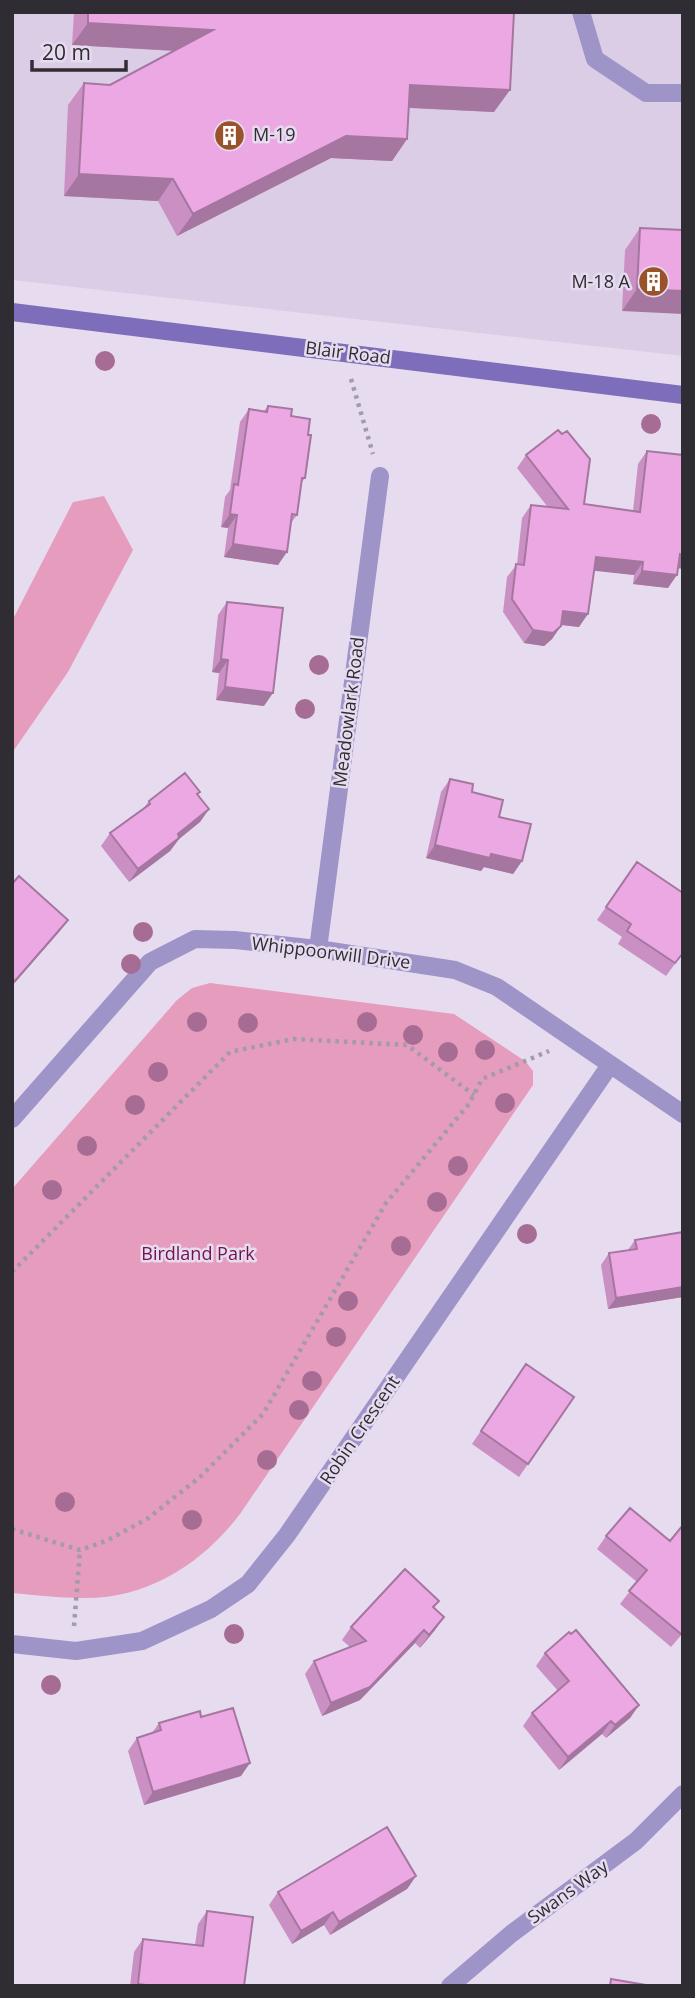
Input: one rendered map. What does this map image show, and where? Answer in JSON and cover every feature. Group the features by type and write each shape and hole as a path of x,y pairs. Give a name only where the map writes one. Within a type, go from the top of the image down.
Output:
{"street":[{"path":"581,12 595,59 646,93 683,93"},
{"name":"Blair Road","path":"12,312 683,395"},
{"name":"Meadowlark Road","path":"318,949 380,476"},
{"name":"Whippoorwill Drive","path":"12,1119 150,962 195,939 235,940 318,949 455,970 497,987 683,1114"},
{"name":"Robin Crescent","path":"12,1644 76,1651 142,1641 211,1609 248,1584 288,1535 610,1065"},
{"name":"Swans Way","path":"450,1986 510,1934 636,1841 683,1794"}],"path":[{"path":"351,384 380,476"},
{"path":"12,1272 230,1052 293,1039 407,1045 474,1095"},
{"path":"12,1529 80,1550 106,1541 147,1518 200,1477 262,1415 386,1203 469,1104 482,1079 575,1040"},
{"path":"76,1651 73,1619 80,1550"}],"shaded area":[{"path":"12,12 683,12 683,356 12,280"}],"green space":[{"path":"104,496 133,550 68,672 12,753 12,621 73,502"},
{"name":"Birdland Park","path":"210,983 454,1014 525,1061 533,1071 533,1085 240,1514 225,1532 190,1563 171,1575 129,1592 107,1597 83,1598 12,1593 12,1189 177,1000 192,988"}],"building":[{"name":"M-19","path":"88,12 514,12 510,90 410,85 407,139 346,136 193,214 173,179 79,174 84,83 110,85 213,30 88,23"},
{"path":"640,228 683,230 683,291 637,289"},
{"path":"268,406 292,409 291,416 310,419 308,435 311,435 305,478 302,478 297,515 292,514 287,552 233,544 237,515 230,514 234,484 238,485 249,409 267,412"},
{"path":"558,430 562,434 567,431 590,459 584,504 640,512 647,451 683,455 683,555 680,554 677,575 642,571 643,562 596,557 588,614 563,611 561,626 553,633 533,630 512,599 516,564 524,565 531,505 568,509 526,455"},
{"path":"227,602 283,608 273,693 225,687 228,660 221,659"},
{"path":"185,773 209,809 178,834 179,838 138,869 110,833 150,804 149,801"},
{"path":"450,779 473,784 472,792 503,800 499,817 531,824 522,861 491,854 490,858 435,845"},
{"path":"637,862 683,893 683,953 675,963 627,931 631,924 606,907"},
{"path":"19,876 68,920 15,981 12,979 12,884"},
{"path":"683,1232 683,1287 616,1298 609,1253 637,1249 635,1240"},
{"path":"526,1364 574,1397 528,1464 481,1431"},
{"path":"630,1508 670,1541 683,1525 681,1634 629,1591 647,1570 606,1536"},
{"path":"405,1569 439,1601 433,1607 444,1617 429,1635 424,1630 370,1687 331,1703 314,1661 366,1641 351,1627"},
{"path":"576,1630 639,1705 615,1725 611,1721 568,1757 532,1713 569,1681 545,1653 569,1632 571,1634"},
{"path":"233,1708 250,1763 153,1792 137,1738 161,1730 159,1723 200,1711 201,1717"},
{"path":"387,1827 416,1876 339,1922 333,1912 301,1931 278,1892"},
{"path":"207,1911 253,1917 244,1986 138,1984 143,1939 203,1946"},
{"path":"611,1979 652,1986 610,1986"}],"place":[{"name":"M-19","path":"230,135"},
{"name":"M-18 A","path":"653,282"}]}
